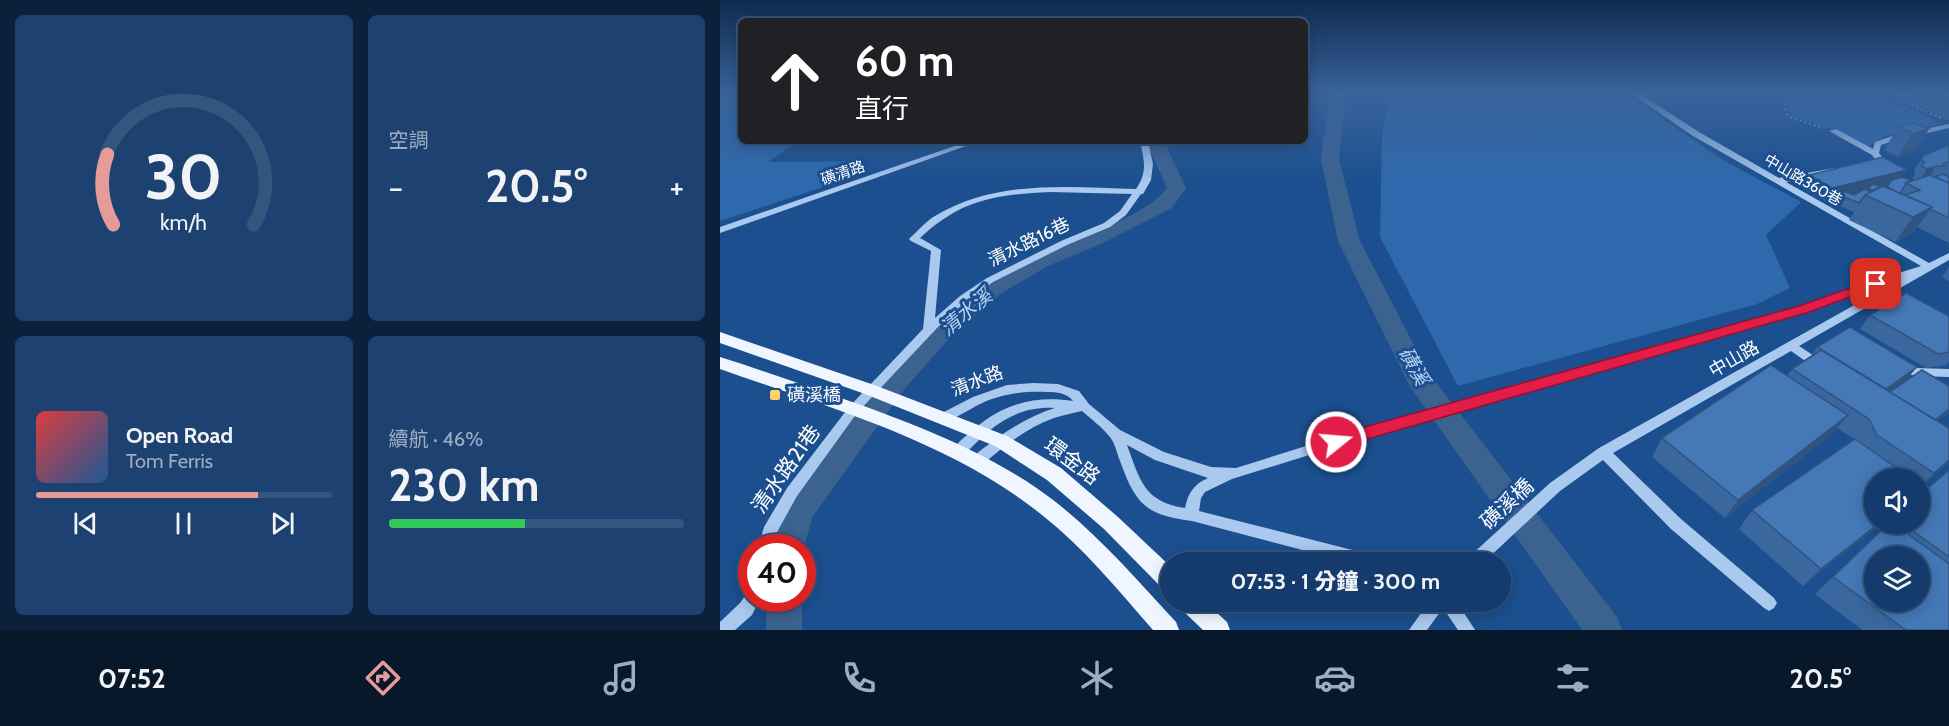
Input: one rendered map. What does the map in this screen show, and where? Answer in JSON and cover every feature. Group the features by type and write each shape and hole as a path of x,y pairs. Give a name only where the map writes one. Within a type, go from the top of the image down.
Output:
{"main road":[{"path":"720,337 875,392"},
{"path":"720,363 856,411 958,452 1030,494 1087,541 1168,630"},
{"name":"清水路","path":"875,392 1001,441"},
{"name":"環金路","path":"1001,441 1054,474 1111,522 1160,571"},
{"path":"1200,612 1219,630"}],"street":[{"name":"中山路360巷","path":"1680,123 1929,267"},
{"path":"1877,157 1878,144 1898,136 1949,126"},
{"path":"1833,131 1877,157 1893,172"},
{"name":"磺清路","path":"720,231 967,144"},
{"name":"清水路16巷","path":"875,392 928,331 964,298 990,280 1064,243 1107,225 1123,213 1147,180 1149,164 1145,144"},
{"path":"1868,163 1877,157"},
{"path":"1777,181 1845,167"},
{"path":"928,331 936,250 914,239 925,225 973,200 1003,194 1047,191 1140,192"},
{"name":"中山路","path":"1569,477 1604,452 1791,346 1836,327 1949,256"},
{"name":"清水路","path":"1192,515 1195,496 1203,484 1357,435 1804,309 1929,267"},
{"path":"1791,346 1831,373"},
{"path":"1890,361 1916,372 1949,373"},
{"name":"清水路","path":"944,417 1007,389 1058,388 1075,394 1085,407 1116,434 1160,456 1211,473 1236,474"},
{"name":"清水路21巷","path":"768,534 792,492 856,411 875,392"},
{"path":"958,452 979,431 1005,412 1038,402 1058,402 1085,407"},
{"path":"976,462 1001,441 1036,418 1061,410 1085,407"},
{"name":"清水路","path":"1116,434 1133,478 1150,503 1163,510 1192,515 1334,552"},
{"path":"1604,452 1676,524 1769,603"},
{"name":"磺溪橋","path":"1485,552 1569,477"},
{"path":"723,630 743,612"},
{"path":"1417,630 1430,612"},
{"path":"1455,612 1467,630"}],"path":[{"path":"1809,123 1833,131"}],"shaded area":[{"path":"720,123 738,123 738,144 794,144 768,162 861,161 843,178 851,178 720,221"},
{"path":"1384,123 1669,123 1723,160 1801,202 1766,235 1790,288 1757,304 1458,386 1380,237"},
{"path":"1815,123 1941,124 1884,136 1868,147 1832,129"}],"building":[{"path":"1915,123 1929,129 1913,133 1898,127"},
{"path":"1949,145 1949,162 1943,164 1946,166 1927,169 1921,166 1925,162 1922,160 1923,156"},
{"path":"1883,157 1907,170 1832,188 1809,175"},
{"path":"1943,174 1949,177 1949,183 1935,177"},
{"path":"1930,175 1949,183 1949,218 1930,209 1932,207 1905,195 1920,190 1906,183"},
{"path":"1901,177 1911,180 1906,183 1901,194 1887,187 1892,180"},
{"path":"1872,184 1881,187 1868,189"},
{"path":"1883,186 1932,207 1913,217 1865,195"},
{"path":"1865,189 1871,192 1865,195 1859,203 1834,193 1840,190 1854,195"},
{"path":"1906,293 1949,316 1949,352 1938,354 1870,315"},
{"path":"1850,327 1917,367 1886,389 1817,347"},
{"path":"1821,350 1949,428 1949,460 1934,473 1930,468 1926,468 1877,435 1869,419 1792,369"},
{"path":"1771,365 1848,415 1738,500 1662,438"},
{"path":"1922,370 1949,386 1949,409 1935,420 1890,392"},
{"path":"1855,439 1897,468 1864,468 1865,534 1821,569 1752,510"},
{"path":"1949,470 1949,557 1917,534 1930,534 1930,486"},
{"path":"1878,534 1908,534 1924,546 1865,546"},
{"path":"1864,547 1864,600 1833,577"},
{"path":"1930,550 1949,564 1949,630 1906,630 1881,612 1930,612"}],"waterway":[{"name":"磺溪","path":"1334,123 1330,159 1349,241 1418,378 1604,630"},
{"name":"清水溪","path":"792,534 798,511 897,380 938,335 992,289 1040,261 1094,240 1165,204 1177,188 1156,144"},
{"name":"清水溪","path":"784,630 785,612"}],"place":[{"name":"磺溪橋","path":"775,395"}],"route":[{"path":"1336,442 1804,309 1876,284"}]}
